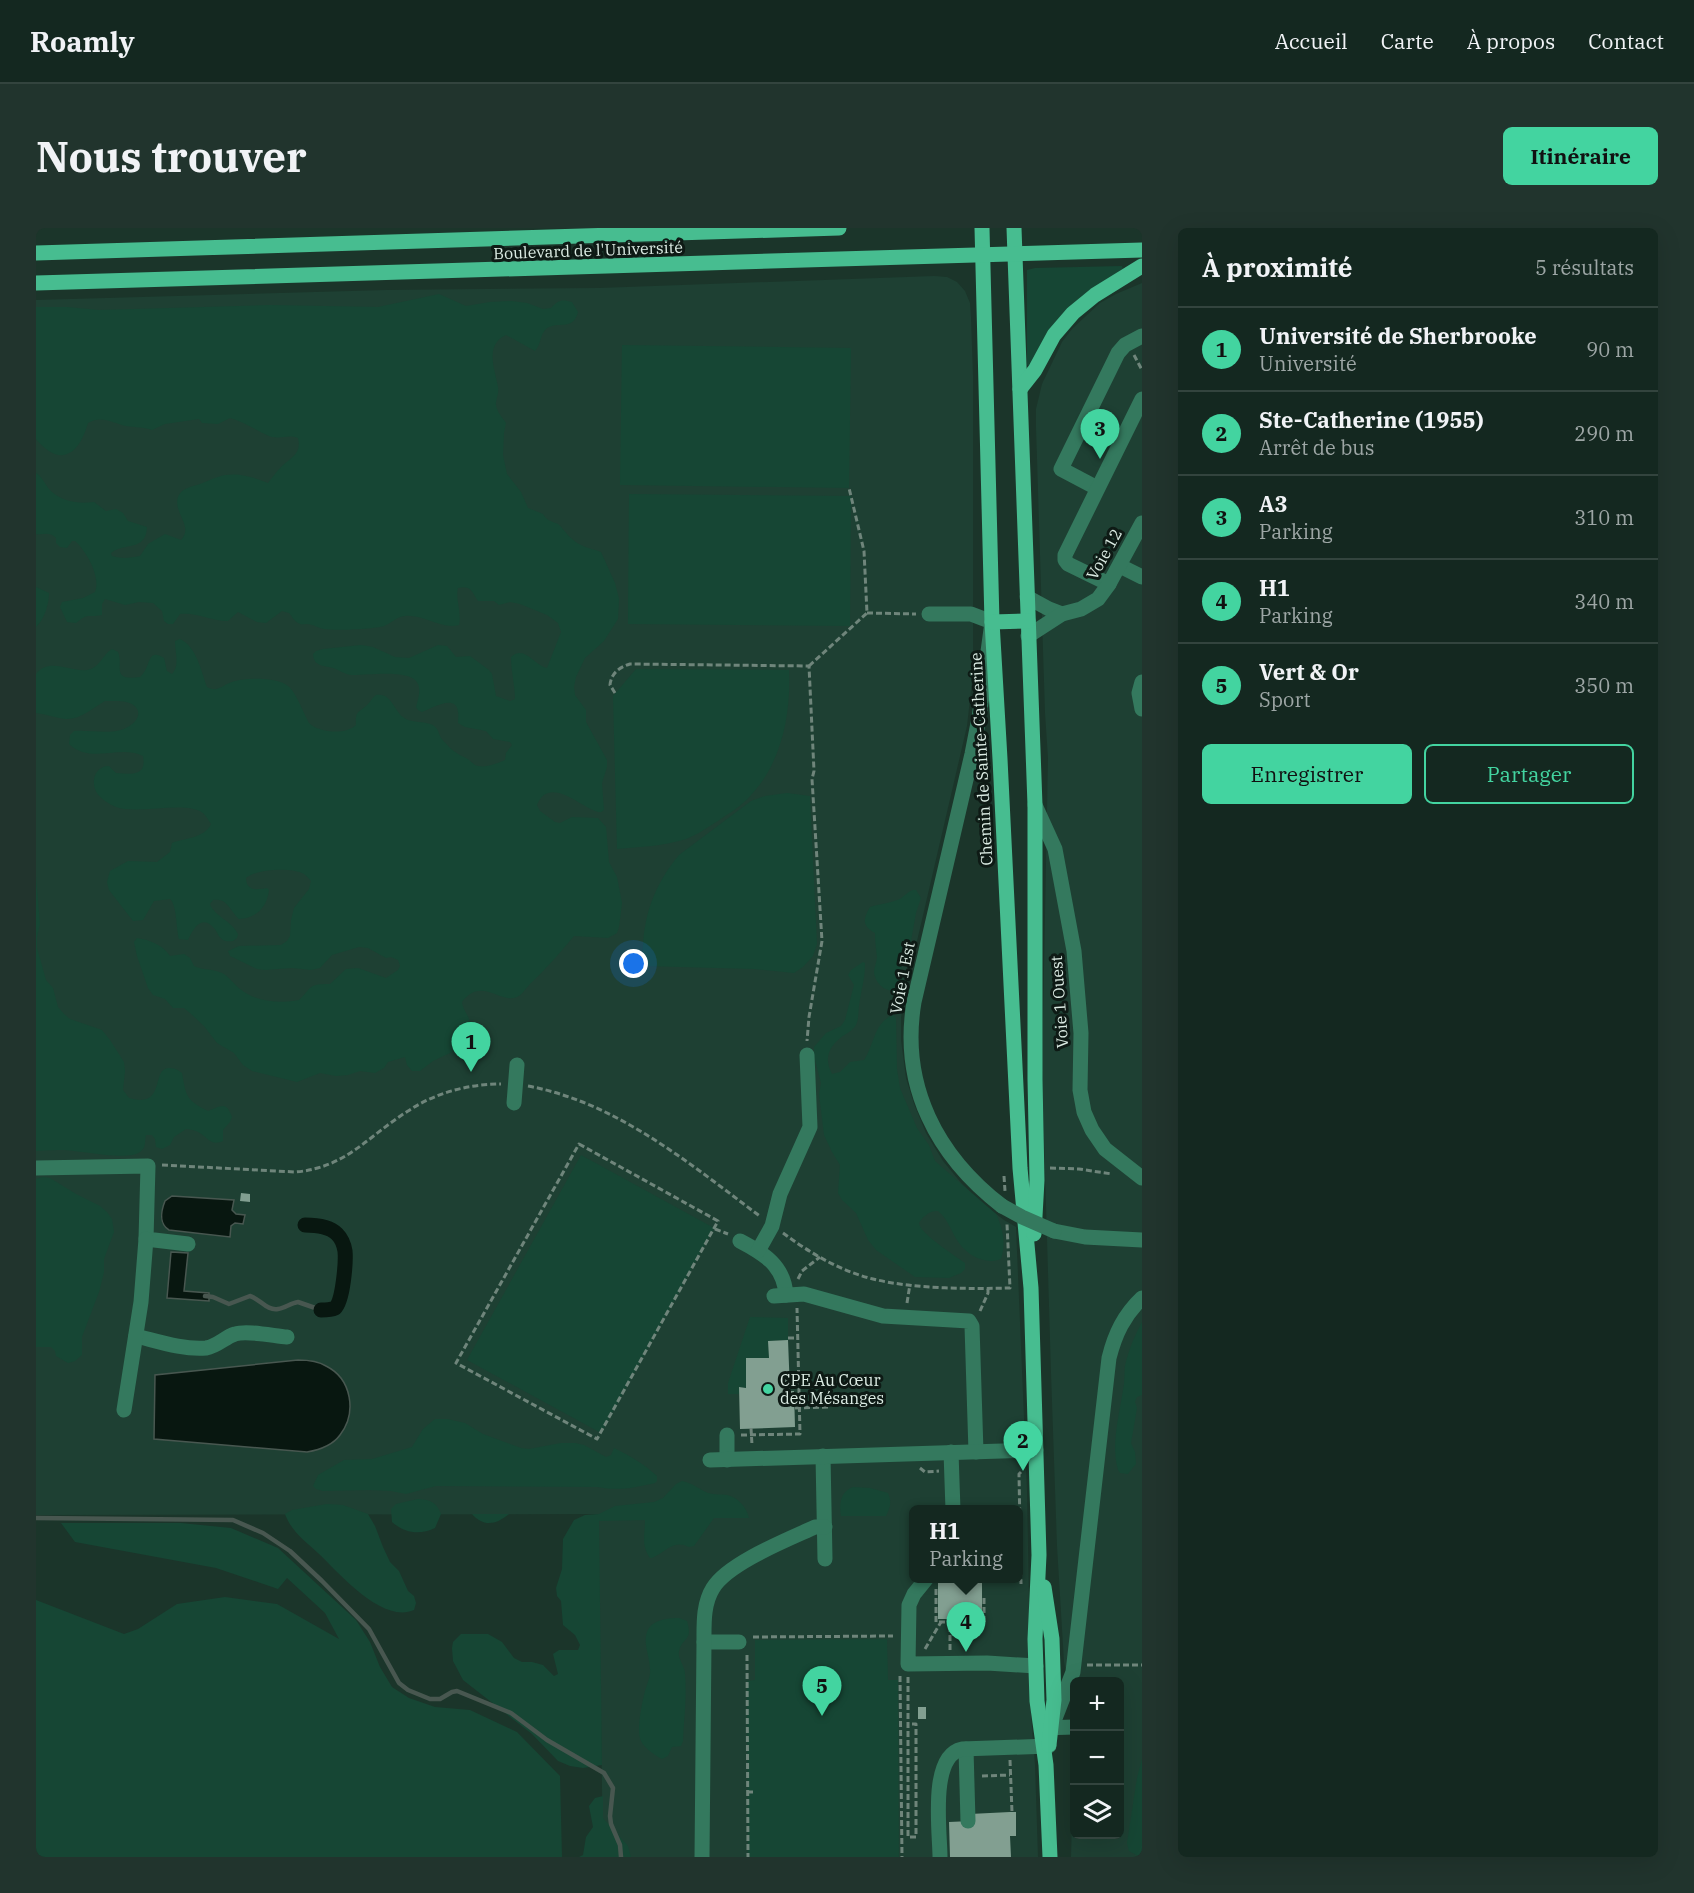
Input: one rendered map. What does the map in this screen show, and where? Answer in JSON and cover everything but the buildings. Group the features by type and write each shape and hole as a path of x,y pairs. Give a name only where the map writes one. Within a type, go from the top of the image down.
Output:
{"main road":[{"name":"Boulevard de l'Université","path":"36,253 839,228"},
{"name":"Chemin de Sainte-Catherine","path":"982,228 992,622 1020,1168 1031,1288 1039,1555 1035,1639 1037,1701 1046,1728"},
{"name":"Chemin de Sainte-Catherine","path":"1014,228 1035,805 1037,1180 1031,1288"},
{"name":"Boulevard de l'Université","path":"36,283 1142,250"},
{"path":"1020,389 1035,370 1054,335 1072,313 1095,295 1142,266"},
{"path":"992,622 1028,629"},
{"name":"Chemin de Sainte-Catherine","path":"1039,1555 1052,1639 1054,1700 1046,1728 1050,1857"}],"lane":[{"path":"1097,488 1061,469 1118,353 1125,345 1142,336"},
{"path":"1109,584 1071,566 1065,557 1097,488 1140,408"},
{"name":"Voie 12","path":"1028,629 1062,614 1081,609 1100,597 1120,566 1142,523"},
{"path":"1120,566 1142,577"},
{"path":"1027,597 1062,614"},
{"path":"929,614 971,614 992,622"},
{"name":"Voie 1 Est","path":"992,622 976,732 915,993 911,1028 912,1055 917,1082 935,1131 948,1152 962,1170 1005,1208 1054,1231 1085,1237 1142,1240"},
{"path":"1142,682 1139,693 1142,708"},
{"name":"Voie 1 Ouest","path":"1035,805 1054,849 1072,940 1078,985 1081,1033 1080,1090 1084,1112 1092,1130 1105,1149 1142,1178"},
{"path":"758,1251 771,1230 780,1194 810,1127 807,1055"},
{"path":"514,1103 517,1065"},
{"path":"36,1168 148,1166 143,1286 124,1410"},
{"path":"146,1239 188,1244"},
{"path":"740,1241 766,1255 775,1266 785,1284 786,1298 808,1294 883,1316 969,1321 972,1326 976,1452"},
{"path":"1070,1726 1046,1728 1073,1672 1110,1358 1120,1326 1131,1309 1142,1298"},
{"path":"136,1336 202,1348 212,1346 231,1335 240,1333 287,1337"},
{"path":"727,1460 731,1435"},
{"path":"710,1460 1036,1450"},
{"path":"951,1452 953,1505"},
{"path":"823,1456 825,1559"},
{"path":"702,1857 704,1642 706,1606 713,1587 745,1562 815,1527 825,1527"},
{"path":"923,1583 909,1605 904,1669 987,1663 1036,1666"},
{"path":"704,1642 744,1644"},
{"path":"940,1857 941,1773 952,1754 959,1749 1046,1746"},
{"path":"966,1749 968,1821"}],"path":[{"path":"1133,352 1142,370"},
{"path":"849,488 864,551 867,613"},
{"path":"615,693 610,685 612,676 630,664 809,666 867,613 929,614"},
{"path":"807,1055 809,1017 822,941 812,779 814,771 809,666"},
{"path":"815,951 820,952"},
{"path":"148,1166 288,1172 313,1170 347,1156 401,1115 430,1099 470,1086 516,1084 558,1094 626,1124 689,1162 764,1220"},
{"path":"579,1144 718,1221 714,1228 597,1439 456,1362 579,1144"},
{"path":"1047,1168 1092,1170 1119,1177"},
{"path":"779,1231 820,1257 861,1275 884,1281 1010,1288 1004,1175"},
{"path":"797,1283 802,1271 820,1257"},
{"path":"907,1309 910,1284"},
{"path":"976,1320 988,1288"},
{"path":"731,1435 800,1434 798,1338 786,1298"},
{"path":"788,1338 798,1338"},
{"path":"795,1408 829,1407"},
{"path":"751,1428 752,1435"},
{"path":"1020,1505 1019,1474 1023,1471"},
{"path":"936,1583 936,1622 984,1622 984,1597 982,1597"},
{"path":"1022,1583 1022,1594"},
{"path":"923,1653 940,1622"},
{"path":"950,1622 950,1649"},
{"path":"747,1857 744,1644 899,1636"},
{"path":"1085,1665 1142,1665"},
{"path":"904,1669 908,1724 909,1728 906,1728 908,1837 916,1837 916,1724 908,1724"},
{"path":"902,1857 904,1669"},
{"path":"1010,1760 1012,1812"},
{"path":"747,1792 756,1792"}],"shaded area":[{"path":"1122,266 1123,269 1082,296 1067,309 1029,366 1027,365 1027,270"},
{"path":"934,276 947,277 957,282 965,291 970,303 973,376 973,672 967,726 904,997 901,1040 906,1078 914,1104 926,1133 943,1161 978,1200 1016,1227 1027,1490 1031,1714 1038,1857 603,1857 598,1514 36,1515 36,300 386,290 599,288"},
{"path":"1142,283 1142,1857 1071,1857 1071,1839 1124,1839 1124,1677 1070,1677 1070,1691 1064,1662 1057,1546 1042,1071 1048,758 1036,409 1042,384 1062,342 1072,329 1100,303"},
{"path":"439,294 466,306 511,301 527,303 543,309 565,301 572,302 578,312 573,322 546,329 535,351 506,335 499,339 493,351 493,365 498,389 496,405 506,423 503,455 507,474 521,492 528,508 558,524 578,543 601,552 615,583 619,599 618,619 604,641 585,658 574,687 575,695 586,710 586,722 607,760 602,783 604,810 594,811 568,796 550,792 543,796 537,805 540,811 555,822 560,823 572,817 598,818 606,827 609,862 617,877 622,903 619,927 617,933 608,938 574,936 517,997 504,997 483,991 476,991 469,995 462,1002 471,1027 459,1048 433,1061 420,1071 412,1071 405,1057 388,1062 384,1068 375,1073 360,1071 336,1076 320,1073 297,1082 252,1071 243,1065 234,1053 217,1043 204,1026 184,1008 173,1008 165,999 153,995 148,988 137,956 134,942 137,938 156,944 170,956 184,954 190,958 194,966 222,973 253,997 276,1002 299,1000 311,987 330,984 346,969 358,968 386,978 398,970 400,966 398,960 391,957 386,958 368,948 359,947 332,955 320,968 265,970 257,969 230,956 228,951 239,946 281,945 287,941 290,936 294,908 309,889 311,881 304,874 291,870 266,871 246,878 250,887 269,890 263,907 251,917 239,919 225,903 213,900 210,904 212,908 238,934 233,941 223,940 214,928 205,922 195,928 188,940 179,939 175,911 170,899 154,901 143,920 133,921 109,890 107,882 110,871 128,861 157,862 170,852 172,843 199,835 211,824 203,813 195,809 174,807 125,809 116,807 103,799 95,789 94,780 97,772 109,766 116,773 137,773 143,768 143,756 124,752 87,753 69,744 70,735 74,731 121,730 136,720 138,712 136,708 126,702 105,701 81,716 71,719 36,713 36,674 47,666 91,669 112,649 118,652 120,672 125,677 140,677 154,655 164,658 167,671 172,674 176,663 175,641 180,639 191,648 207,687 211,689 245,679 269,679 283,683 294,693 309,723 319,729 332,732 352,728 356,725 356,716 376,695 385,696 403,717 434,726 452,750 476,765 485,766 505,760 506,753 512,745 510,742 493,739 486,731 465,727 458,723 458,712 453,704 443,704 422,712 418,710 416,707 419,690 414,679 397,674 348,674 317,663 313,654 323,649 361,645 373,647 395,657 409,658 438,645 447,646 456,657 470,656 489,670 492,674 496,696 510,701 515,699 511,657 520,653 525,654 547,668 561,632 558,623 547,615 520,604 510,602 499,605 494,601 478,601 471,590 462,587 458,588 457,592 459,625 453,626 419,617 405,616 379,627 329,630 309,624 299,624 289,613 282,611 266,623 257,622 238,612 228,621 180,614 173,624 168,624 164,621 162,611 153,603 139,602 125,605 105,599 102,604 102,615 86,616 76,623 67,622 60,607 62,602 83,598 95,592 96,579 88,558 75,541 72,541 67,548 60,547 53,536 36,534 36,473 50,490 61,498 77,502 94,502 106,511 116,509 123,513 128,521 147,527 146,535 139,543 111,553 112,556 129,558 140,556 148,544 165,534 181,540 185,530 177,503 179,494 183,490 224,475 250,477 268,483 295,455 299,443 298,438 269,436 230,418 218,424 202,423 199,419 165,424 152,430 101,420 88,423 74,450 61,455 53,453 36,439 36,307 99,310 270,305 378,307"},
{"path":"622,345 851,348 849,488 620,485"},
{"path":"629,494 851,496 850,626 628,624"},
{"path":"36,587 49,593 46,612 36,627"},
{"path":"636,669 789,670 788,703 777,753 762,782 744,803 686,839 661,845 617,849 613,696"},
{"path":"787,793 810,796 817,944 813,956 794,973 754,969 643,966 644,935 650,907 661,881 679,855 751,801 765,796"},
{"path":"36,877 40,924 37,948 46,980 53,988 58,1007 70,1019 102,1030 110,1040 124,1062 123,1090 129,1098 141,1100 148,1098 153,1094 163,1070 172,1068 182,1073 186,1092 195,1104 208,1111 222,1106 227,1108 232,1117 223,1130 223,1141 214,1143 194,1130 186,1129 174,1137 170,1145 162,1149 156,1147 152,1135 146,1135 144,1148 134,1155 115,1156 65,1150 36,1151"},
{"path":"916,890 921,898 911,941 902,961 900,984 898,990 885,989 876,980 875,933 866,925 866,915 870,907 893,902"},
{"path":"865,963 864,975 857,1022 834,1044 829,1052 828,1065 832,1074 840,1072 850,1062 864,1060 882,1023 893,1015 896,1018 897,1069 900,1088 917,1128 929,1145 935,1161 996,1214 1003,1236 1001,1259 989,1261 972,1255 959,1243 942,1215 938,1211 933,1212 921,1220 919,1223 921,1227 931,1238 965,1263 965,1269 949,1278 915,1277 876,1250 868,1240 856,1213 838,1193 840,1165 824,1135 819,1094 821,1083 814,1047 826,1033 841,1026 845,1020 854,985 848,975 851,970"},
{"path":"581,1155 714,1228 601,1433 467,1360"},
{"path":"50,1178 100,1206 112,1219 114,1232 104,1259 104,1272 99,1292 82,1337 82,1355 68,1363 56,1356 51,1347 36,1347 36,1179"},
{"path":"172,1196 234,1200 232,1210 236,1214 245,1215 243,1224 235,1223 231,1226 230,1237 169,1230 162,1221 162,1213 165,1201"},
{"path":"171,1252 188,1253 184,1291 209,1293 209,1301 167,1298"},
{"path":"750,1317 788,1318 788,1340 768,1341 769,1358 746,1359 746,1388 739,1387 739,1394 728,1394 728,1383"},
{"path":"1142,1322 1142,1395 1137,1397 1135,1402 1137,1408 1131,1443 1135,1452 1136,1464 1128,1474 1120,1473 1118,1470 1115,1450 1116,1430 1124,1387 1126,1360"},
{"path":"298,1360 313,1361 326,1366 342,1379 346,1388 349,1397 349,1417 340,1435 329,1445 307,1452 154,1439 155,1375"},
{"path":"435,1419 465,1423 483,1434 521,1448 575,1443 584,1445 606,1457 611,1455 614,1448 647,1468 657,1476 657,1481 619,1489 436,1486 406,1494 369,1490 323,1491 313,1486 318,1475 344,1460 372,1459 412,1447 423,1429"},
{"path":"682,1481 708,1493 735,1498 744,1507 749,1518 714,1518 694,1546 674,1545 652,1558 647,1553 644,1544 645,1520 599,1521 602,1765 583,1768 558,1761 532,1734 463,1680 453,1661 453,1642 461,1634 488,1634 502,1642 514,1658 522,1662 543,1665 554,1676 558,1674 553,1654 559,1650 578,1650 580,1645 575,1635 563,1625 561,1601 557,1596 556,1588 562,1569 563,1539 574,1520 585,1515 599,1514 615,1506 654,1502 663,1498"},
{"path":"853,1487 870,1488 888,1493 890,1505 886,1516 841,1516 841,1499 845,1492"},
{"path":"418,1499 433,1502 439,1510 441,1514 435,1528 424,1532 413,1532 392,1522 391,1509 396,1504"},
{"path":"327,1504 343,1505 368,1514 390,1562 399,1571 408,1591 414,1596 416,1603 414,1610 402,1612 388,1610 362,1594 299,1535 285,1514 292,1510"},
{"path":"472,1514 509,1514 494,1522 485,1523"},
{"path":"61,1523 181,1523 231,1528 278,1548 356,1620 370,1642 380,1667 392,1687 409,1698 435,1707 470,1710 517,1732 560,1776 562,1857 36,1857 36,1600 124,1634 138,1629 177,1604 225,1597 277,1604 339,1639 325,1613 287,1578 278,1589 216,1568 75,1542"},
{"path":"679,1618 687,1621 689,1628 688,1636 679,1654 686,1682 683,1741 681,1746 672,1747 668,1756 662,1759 645,1746 640,1736 641,1709 650,1672 646,1638 649,1628 655,1623"},
{"path":"887,1639 888,1680 898,1680 899,1857 748,1857 747,1681 755,1680 755,1640"},
{"path":"1142,1759 1142,1855 1140,1857 1129,1851 1127,1843"},
{"path":"603,1796 603,1818 628,1846 631,1857 579,1857 583,1855 586,1837 593,1827 589,1806 595,1798"}],"waterway":[{"path":"305,1225 322,1226 334,1231 345,1251 343,1281 338,1304 333,1309 321,1310"},
{"path":"205,1296 229,1304 250,1296 274,1309 298,1302 321,1310"},
{"path":"36,1518 233,1520 263,1533 290,1551 369,1629 399,1683 408,1690 430,1699 440,1699 457,1691 511,1713 547,1740 604,1773 613,1788 610,1816 620,1845 621,1857"}],"place":[{"name":"A3","path":"1100,459"},
{"name":"Université de Sherbrooke","path":"471,1072"},
{"name":"CPE Au Cœur des Mésanges","path":"768,1389"},
{"name":"Ste-Catherine (1955)","path":"1023,1471"},
{"name":"H1","path":"966,1652"},
{"name":"Vert & Or","path":"822,1716"}]}
